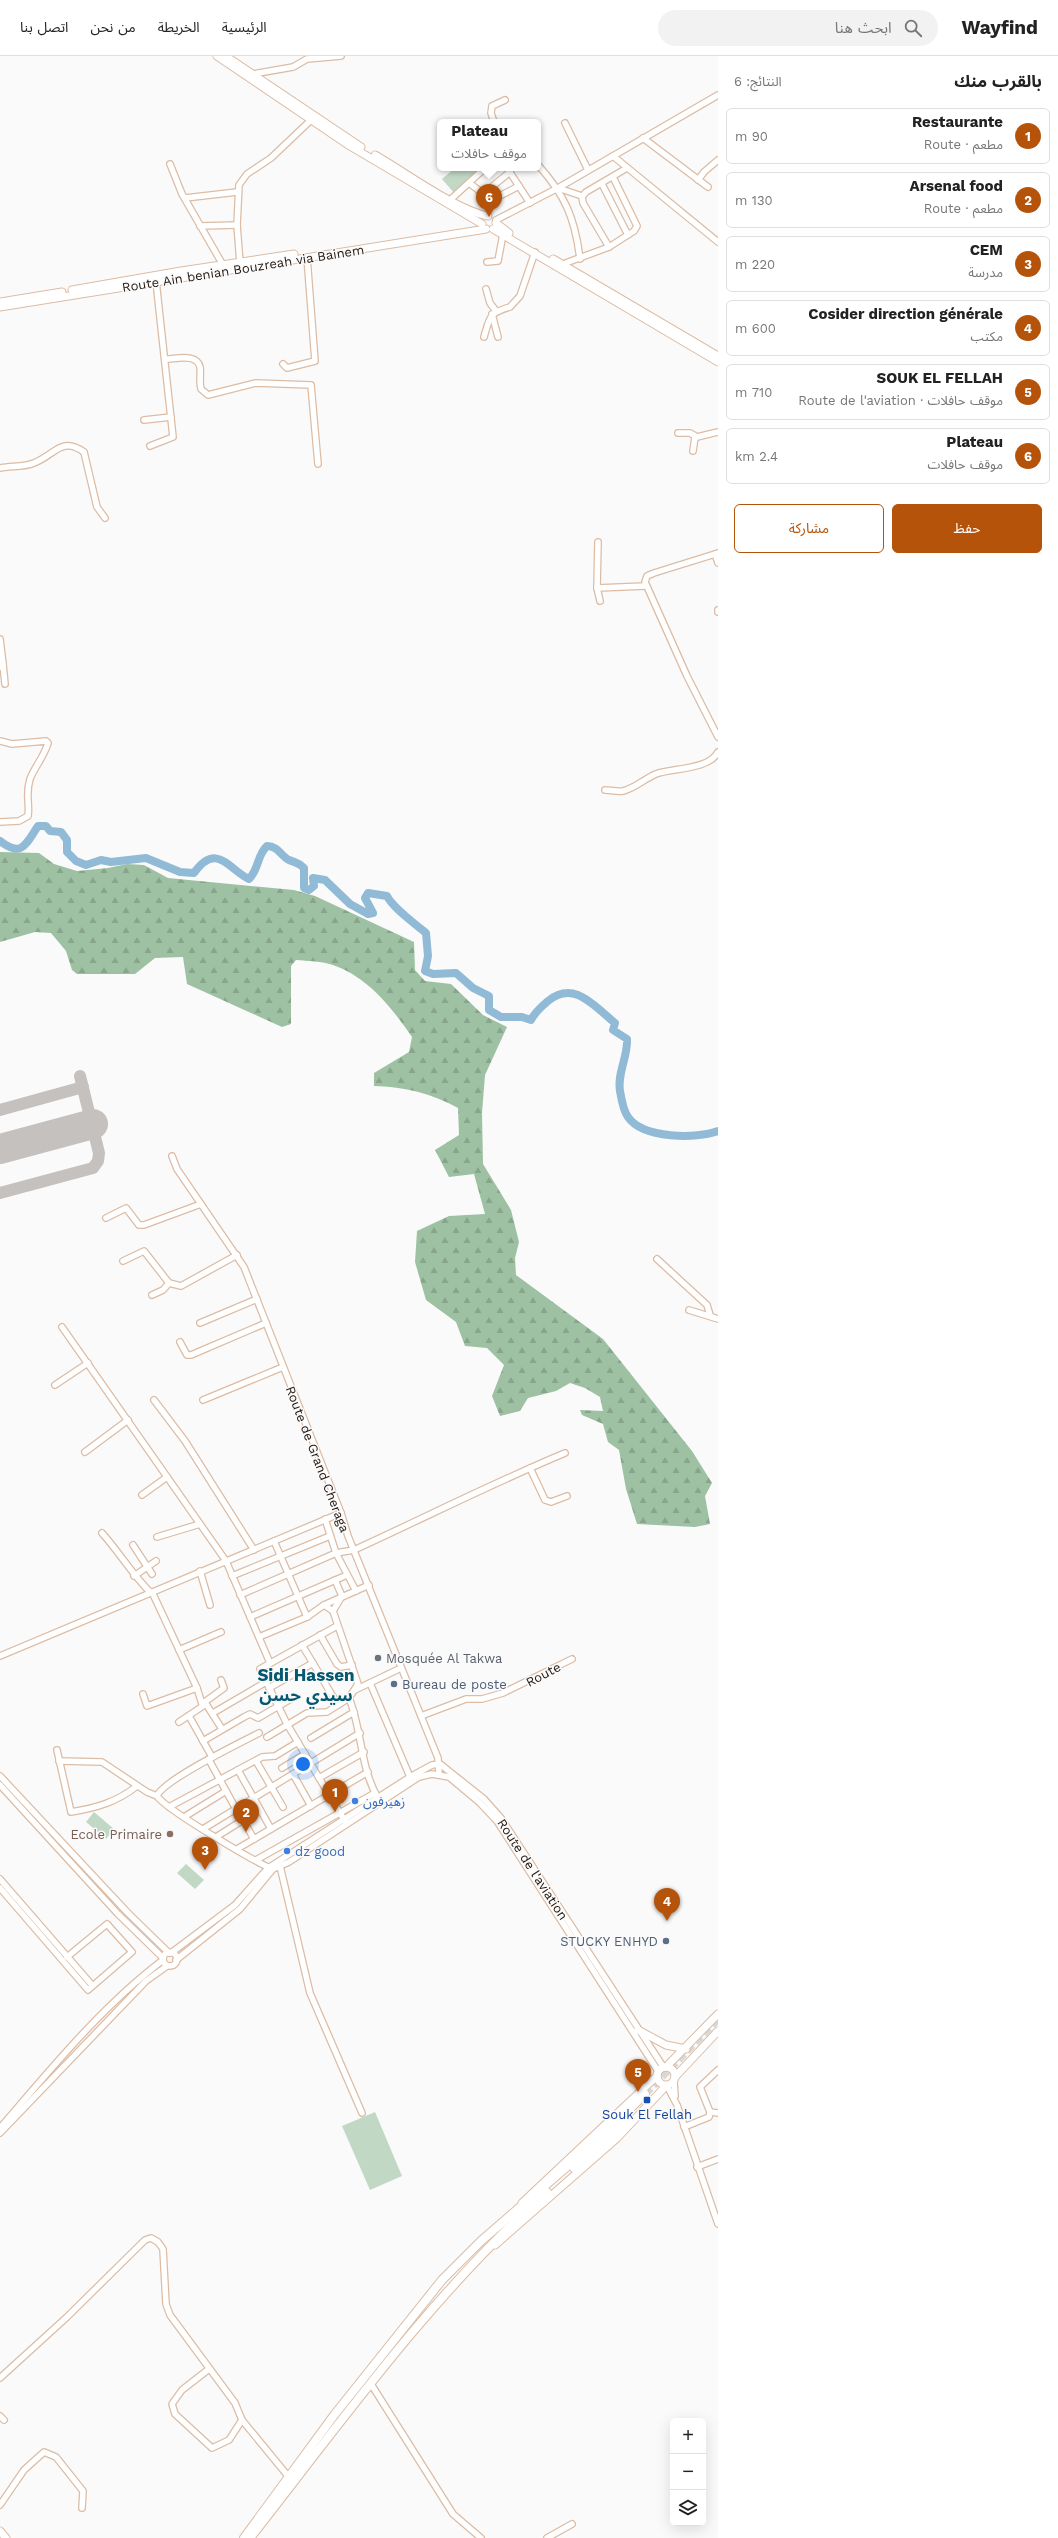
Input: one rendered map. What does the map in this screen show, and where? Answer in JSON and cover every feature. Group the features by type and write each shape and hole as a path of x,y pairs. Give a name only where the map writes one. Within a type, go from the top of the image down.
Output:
{"highway":[{"path":"244,2538 288,2476 442,2280 481,2241 646,2096 605,2142 486,2249 437,2301 250,2538"}],"main road":[{"path":"218,56 311,120 718,362"},
{"path":"225,56 362,147 450,200 475,213 488,216 484,219 489,225 563,264 718,356"},
{"name":"Route Ain benian Bouzreah via Bainem","path":"0,307 307,257 489,225"},
{"name":"Route Ain benian Bouzreah via Bainem","path":"0,302 240,262 489,225"},
{"path":"519,2209 529,2194 603,2129 661,2070 686,2049 718,2014"},
{"path":"638,2030 666,2046 686,2049"},
{"path":"486,2249 502,2240 617,2138 675,2079 718,2031"},
{"path":"706,2043 718,2038"},
{"path":"661,2070 672,2070 675,2079"},
{"path":"661,2070 660,2083 667,2086"},
{"path":"0,2531 6,2538"}],"street":[{"path":"253,74 293,67 307,59 341,56"},
{"name":"Route Ain benian Bouzreah via Bainem","path":"489,225 558,188 718,95"},
{"path":"493,119 491,112 492,106 505,100"},
{"path":"240,262 237,226 237,192 247,174 271,158 311,120"},
{"path":"565,123 588,170"},
{"path":"643,138 708,187"},
{"path":"613,156 718,242"},
{"path":"698,180 704,172 718,160"},
{"path":"170,164 185,198 223,265"},
{"path":"541,168 558,188 574,221 580,259"},
{"path":"558,188 582,196 627,168"},
{"path":"450,200 482,171"},
{"path":"483,194 508,171"},
{"path":"510,171 530,203"},
{"path":"563,264 580,259 609,247 636,229 637,224 613,177"},
{"path":"469,183 483,194 494,200 518,186"},
{"path":"602,184 628,235"},
{"path":"185,198 237,192"},
{"path":"582,196 583,203 609,247"},
{"path":"200,226 237,226"},
{"path":"487,262 498,261 503,234"},
{"path":"494,313 510,308 518,300 535,252"},
{"path":"283,364 287,368 312,364 315,361 307,257"},
{"path":"150,446 173,437 166,359 156,281"},
{"path":"486,289 494,313 498,337"},
{"path":"484,337 494,313"},
{"path":"166,359 188,358 195,360 200,367 201,389 208,395 256,383 311,385 318,464"},
{"path":"144,420 171,417"},
{"path":"695,437 718,432"},
{"path":"678,433 690,433 695,437"},
{"path":"693,451 695,437"},
{"path":"0,468 33,464 59,448 69,444 75,446 84,452 97,507 105,518"},
{"path":"598,542 597,588 600,601"},
{"path":"718,563 717,554 654,573 647,576 645,586 687,676 718,737"},
{"path":"597,588 645,586"},
{"path":"0,639 5,684"},
{"path":"0,741 12,744 46,740 48,743 45,755 30,780 26,796 28,816 19,821 0,822"},
{"path":"604,790 621,791 633,788 656,774 684,770 709,761 718,752"},
{"name":"Route de Grand Cheraga","path":"172,1156 177,1169 237,1255 257,1299 342,1513 354,1550 440,1764 439,1774"},
{"path":"106,1218 126,1208 139,1225 144,1225 201,1204"},
{"path":"123,1260 144,1251 169,1283 180,1286 237,1255"},
{"path":"657,1259 707,1305 710,1315"},
{"path":"152,1295 163,1290 169,1283"},
{"path":"200,1323 257,1299"},
{"path":"689,1310 710,1315 718,1319"},
{"path":"180,1342 187,1355 191,1355 266,1323"},
{"path":"62,1327 226,1561 270,1663"},
{"path":"55,1385 88,1363"},
{"path":"203,1400 283,1367"},
{"path":"154,1400 185,1441 254,1550"},
{"path":"84,1452 128,1420"},
{"path":"240,1595 336,1554 354,1550 565,1453"},
{"path":"530,1468 546,1501 553,1502 567,1496"},
{"path":"142,1494 167,1477"},
{"path":"0,1656 200,1571 342,1513"},
{"path":"325,1519 336,1554 356,1591"},
{"path":"157,1537 200,1524"},
{"path":"102,1533 119,1552 134,1576 151,1592 197,1688 202,1704 224,1688 221,1680"},
{"path":"232,1576 330,1536"},
{"path":"274,1541 307,1617"},
{"path":"133,1545 152,1574"},
{"path":"134,1576 156,1561"},
{"path":"200,1571 210,1605"},
{"path":"250,1617 347,1575"},
{"path":"336,1580 342,1596"},
{"path":"259,1637 307,1617 324,1605 369,1585"},
{"path":"333,1611 342,1596"},
{"path":"267,1737 306,1714 327,1712 349,1698 358,1684 333,1611 324,1605"},
{"path":"338,1626 260,1669 287,1724 345,1822"},
{"path":"179,1650 221,1632"},
{"path":"320,1635 337,1664 341,1667 352,1665"},
{"path":"302,1645 338,1705"},
{"name":"Route","path":"421,1716 466,1700 482,1699 503,1694 572,1659"},
{"path":"269,1688 313,1663"},
{"path":"354,1691 401,1668"},
{"path":"213,1713 266,1682"},
{"path":"370,1683 410,1777"},
{"path":"143,1694 147,1706 197,1688"},
{"path":"203,1741 250,1714 258,1718 294,1697"},
{"path":"349,1698 360,1733 368,1772 377,1796"},
{"path":"179,1722 206,1704 213,1713 222,1730"},
{"path":"311,1738 354,1712"},
{"path":"189,1716 203,1741 219,1779 236,1809"},
{"path":"157,1796 164,1787 259,1732"},
{"path":"203,1829 360,1733"},
{"path":"169,1807 262,1757 275,1756 298,1742"},
{"path":"57,1750 71,1812 110,1802 125,1796 137,1786"},
{"path":"319,1778 364,1752"},
{"path":"282,1768 305,1754"},
{"path":"59,1761 102,1762 137,1786 157,1796 169,1807 184,1817 270,1869"},
{"path":"256,1761 283,1807"},
{"path":"256,1860 290,1839 377,1796 432,1765 440,1764"},
{"name":"Route de l'aviation","path":"440,1764 484,1799 501,1818 638,2030 661,2070"},
{"path":"238,1770 271,1829"},
{"path":"237,1849 368,1772"},
{"path":"293,1774 311,1806"},
{"path":"0,2128 56,2064 140,1978 170,1953 235,1905 270,1869 419,1777 439,1774 454,1780 497,1821 661,2070"},
{"path":"0,1776 122,1907 176,1960"},
{"path":"0,1785 118,1914 163,1959 167,1966"},
{"path":"184,1817 226,1791"},
{"path":"0,2134 146,1980 167,1966 173,1965 176,1960 240,1909 270,1869 280,1866 345,1822 377,1796"},
{"path":"216,1837 244,1820 254,1838"},
{"path":"280,1866 286,1882 310,1993 362,2113"},
{"path":"0,1879 67,1956 90,1988"},
{"path":"0,1888 90,1988"},
{"path":"67,1956 107,1924 132,1952 90,1988"},
{"path":"684,2127 709,2117 710,2112 700,2087 718,2070"},
{"path":"675,2079 677,2105"},
{"path":"667,2086 677,2105 697,2167 716,2210 718,2224"},
{"path":"710,2112 718,2113"},
{"path":"697,2167 718,2159"},
{"path":"0,2378 67,2317 145,2240 151,2238 158,2242 163,2250 166,2304 170,2315 235,2403 242,2420 288,2476"},
{"path":"209,2369 182,2390 175,2399 172,2404 175,2414 212,2448 229,2440 242,2420"},
{"path":"371,2384 453,2514 481,2538"},
{"path":"0,2505 24,2470 44,2452 56,2457 82,2491 82,2508"},
{"path":"547,2538 572,2524"}],"green space":[{"path":"451,171 479,171 454,193 442,179"},
{"path":"0,852 39,853 54,864 77,871 108,868 127,864 144,865 168,878 294,890 315,896 414,942 415,970 425,981 451,984 483,1015 507,1027 485,1075 482,1113 483,1164 511,1210 519,1242 515,1258 516,1275 603,1339 692,1451 712,1483 705,1496 710,1524 695,1527 637,1524 626,1489 619,1450 608,1442 603,1424 582,1415 580,1410 603,1411 600,1397 585,1388 570,1383 556,1391 528,1398 520,1411 500,1416 492,1396 504,1365 487,1348 465,1346 456,1322 426,1300 415,1262 417,1231 449,1216 485,1214 474,1174 449,1177 435,1150 459,1135 458,1108 438,1098 407,1089 374,1086 374,1073 409,1052 412,1037 396,1015 368,985 346,970 333,965 320,962 296,960 291,966 291,1024 282,1027 187,984 183,957 155,958 135,974 77,974 72,970 66,951 51,933 35,932 0,942"},
{"path":"94,1812 114,1829 106,1839 86,1822"},
{"path":"186,1864 204,1880 195,1889 177,1873"},
{"path":"375,2112 402,2176 370,2190 342,2126"}],"waterway":[{"path":"0,841 7,846 14,848 23,847 38,826 46,826 50,831 61,832 67,840 67,852 76,861 86,865 101,860 111,862 146,858 180,872 194,873 209,859 216,858 223,861 249,879 255,871 261,854 267,846 271,846 277,849 286,858 304,868 304,888 309,890 314,886 313,878 325,880 350,904 368,914 373,913 365,898 368,893 387,896 399,910 426,933 428,956 425,971 433,974 456,973 473,988 489,996 489,1010 501,1017 522,1017 531,1020 534,1014 557,995 566,993 583,997 615,1023 613,1030 627,1039 626,1052 619,1084 627,1115 635,1124 645,1130 671,1135 684,1136 709,1134 718,1131"}],"taxiway":[{"path":"0,1193 93,1168 98,1161 99,1153 80,1076"},
{"path":"0,1110 83,1087"}],"runway":[{"path":"0,1149 93,1124"}],"tunnel":[{"path":"645,2094 718,2019"}],"place":[{"name":"Plateau","path":"489,217"},
{"name":"Mosquée Al Takwa","path":"378,1658"},
{"name":"Bureau de poste","path":"394,1684"},
{"name":"زهيرفون","path":"355,1801"},
{"name":"Restaurante","path":"335,1812"},
{"name":"Arsenal food","path":"246,1832"},
{"name":"Ecole Primaire","path":"170,1834"},
{"name":"dz good","path":"287,1851"},
{"name":"CEM","path":"205,1870"},
{"name":"Cosider direction générale","path":"667,1921"},
{"name":"STUCKY ENHYD","path":"666,1941"},
{"name":"SOUK EL FELLAH","path":"638,2092"},
{"name":"Souk El Fellah","path":"647,2100"}],"district":[{"name":"Sidi Hassen سيدي حسن","path":"306,1685"}]}
